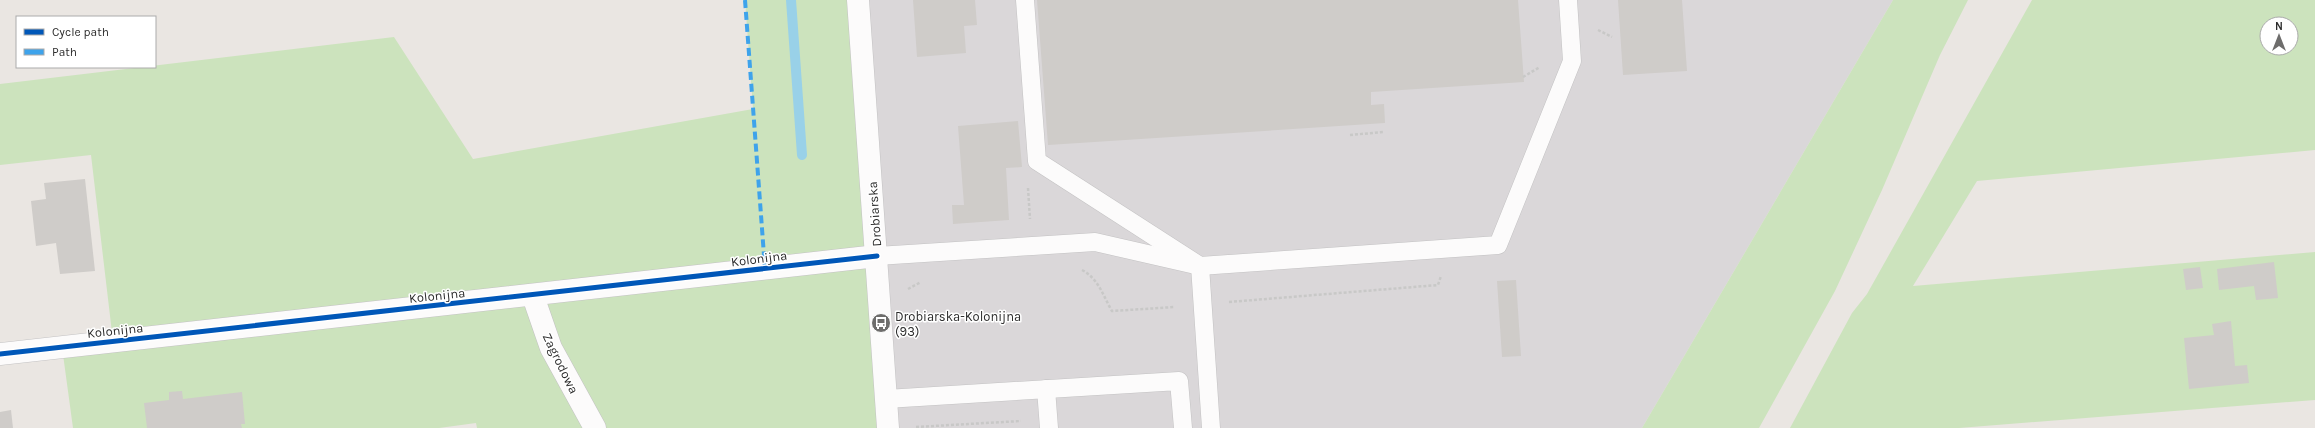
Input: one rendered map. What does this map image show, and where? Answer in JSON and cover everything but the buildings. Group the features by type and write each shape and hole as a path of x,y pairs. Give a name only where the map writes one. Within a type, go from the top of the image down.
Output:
{"street":[{"name":"Drobiarska","path":"858,0 888,428"},
{"name":"Kolonijna","path":"0,354 533,296 877,256"},
{"name":"Zagrodowa","path":"533,296 551,348 595,428"}],"lane":[{"path":"1026,0 1037,160 1200,266"},
{"path":"877,256 1096,242 1200,266 1498,245 1572,61 1568,0"},
{"path":"1200,266 1210,428"},
{"path":"886,399 1179,380 1183,428"},
{"path":"1046,389 1048,428"}],"path":[{"path":"1350,135 1384,132"},
{"path":"1079,269 1090,276 1099,286 1112,311 1183,306"},
{"path":"1228,302 1438,285 1444,270"},
{"path":"914,428 1023,420"}],"shaded area":[{"path":"858,0 1893,0 1642,428 888,428"}],"green space":[{"path":"745,0 858,0 888,428 477,428 476,423 439,428 73,428 62,347 113,341 91,155 0,165 0,84 134,68 156,68 156,65 394,37 473,159 753,109"},
{"path":"1893,0 1968,0 1940,55 1882,190 1835,291 1759,428 1642,428"},
{"path":"2032,0 2315,0 2315,150 1977,181 1913,286 2315,252 2315,400 1959,428 1790,428 1852,313 1867,294"}],"waterway":[{"path":"791,0 802,155"}],"marked path":[{"path":"745,0 765,269"}],"cycle path":[{"path":"0,354 877,256"}],"place":[{"name":"Drobiarska-Kolonijna (93)","path":"881,323"}]}
